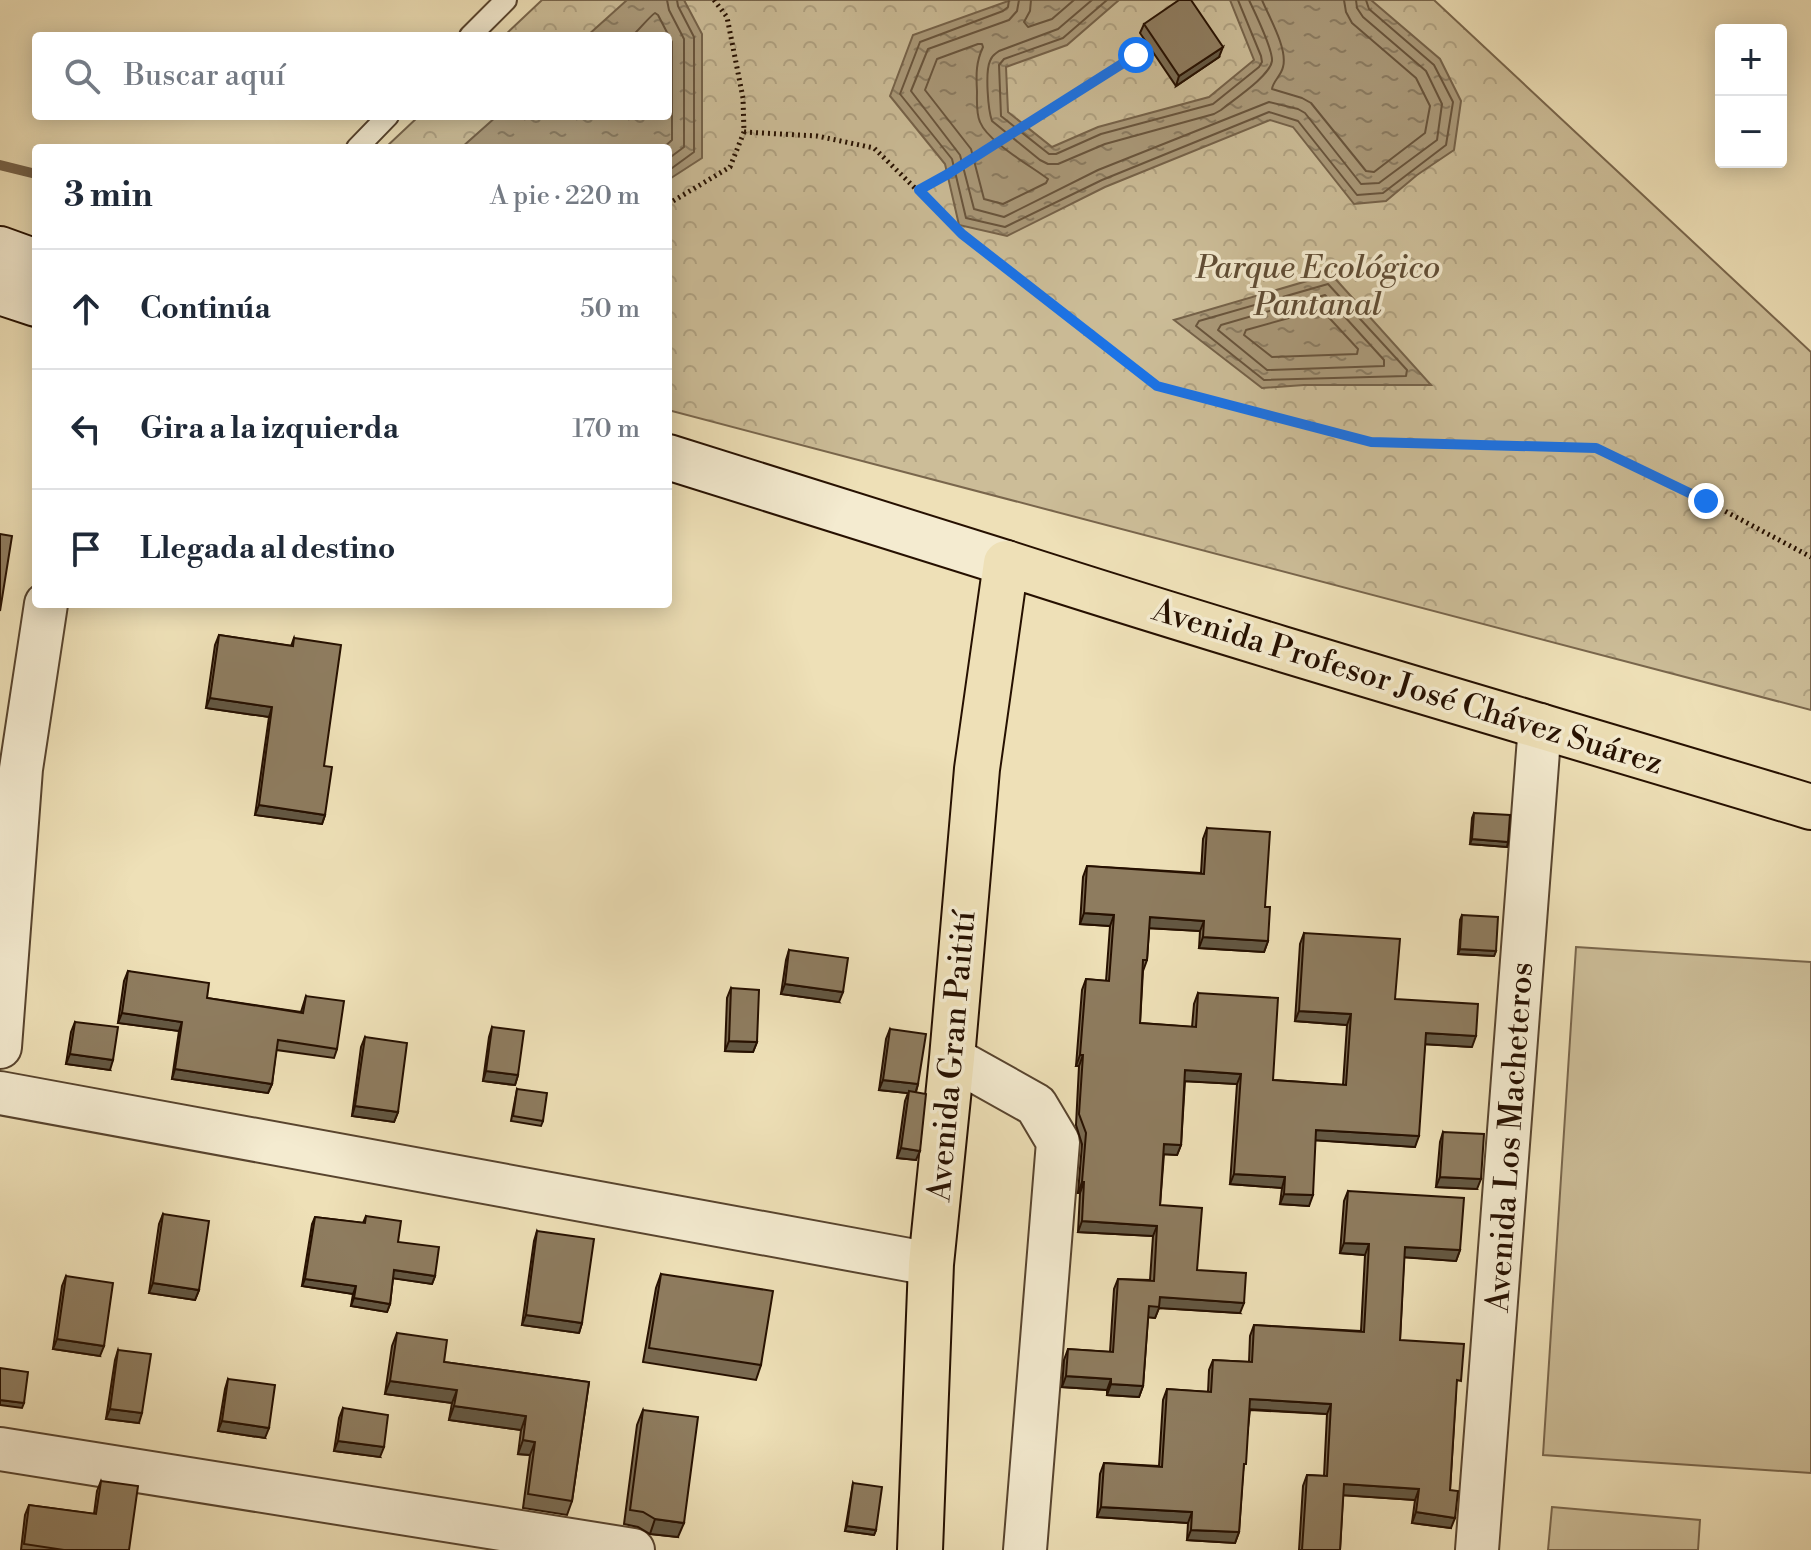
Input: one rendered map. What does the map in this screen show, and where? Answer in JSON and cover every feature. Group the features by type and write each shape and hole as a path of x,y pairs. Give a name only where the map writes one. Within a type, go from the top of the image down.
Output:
{"main road":[{"name":"Avenida Profesor José Chávez Suárez","path":"1006,563 1176,618 1811,807"},
{"name":"Avenida Gran Paitití","path":"920,1550 931,1264 977,769 1006,563"}],"street":[{"path":"0,249 32,261"},
{"path":"0,292 32,303"},
{"path":"672,458 1006,563"},
{"path":"0,1047 10,767 45,608"},
{"name":"Avenida Los Macheteros","path":"1477,1550 1540,725"},
{"path":"952,1058 1036,1105 1058,1142 1025,1550"},
{"path":"0,1093 931,1264"},
{"path":"0,1449 633,1550"}],"lane":[{"path":"474,32 506,0"},
{"path":"361,144 384,120"}],"path":[{"path":"672,202 730,167 744,132 743,98 727,17 714,0"},
{"path":"919,190 1136,55"},
{"path":"744,132 817,136 874,148 962,234 1157,386 1371,442 1596,448 1706,501 1811,557"}],"green space":[{"name":"Parque Ecológico Pantanal","path":"542,0 1434,0 1811,352 1811,710 672,411 672,144 389,144 415,120 672,120 672,32 508,32"},
{"path":"1576,947 1811,962 1811,1473 1543,1455"},
{"path":"1552,1507 1700,1520 1698,1550 1548,1550"}],"water":[{"path":"627,0 684,0 702,34 702,158 672,177 672,144 466,144 492,120 672,120 672,32 591,32"},
{"path":"1011,0 1119,0 1067,45 1006,67 1008,112 1052,147 1098,127 1209,97 1254,60 1230,0 1371,0 1440,59 1461,101 1454,150 1386,201 1354,204 1293,127 1270,120 1105,187 1007,236 959,225 945,164 890,96 913,35"},
{"path":"1331,274 1431,385 1262,388 1174,320"}],"building":[{"path":"1179,0 1191,0 1223,47 1179,76 1144,24"},
{"path":"0,534 12,536 0,611"},
{"path":"219,635 293,646 294,638 341,645 324,766 332,767 325,815 259,805 272,707 210,698"},
{"path":"1474,813 1510,815 1508,842 1472,839"},
{"path":"1207,828 1270,832 1265,907 1270,907 1268,941 1203,937 1204,921 1150,917 1147,960 1143,960 1140,1023 1196,1027 1198,993 1278,998 1273,1080 1346,1085 1351,1014 1299,1011 1304,933 1400,939 1395,999 1478,1004 1476,1036 1426,1033 1419,1136 1316,1130 1313,1195 1284,1194 1285,1177 1234,1174 1241,1074 1185,1070 1181,1145 1164,1144 1160,1205 1202,1208 1197,1270 1246,1273 1244,1303 1160,1297 1159,1307 1149,1306 1143,1386 1111,1384 1111,1379 1066,1376 1068,1349 1113,1352 1118,1279 1154,1281 1157,1226 1082,1221 1086,1133 1079,1114 1086,979 1109,981 1114,915 1084,913 1087,866 1204,874"},
{"path":"1462,915 1498,917 1496,951 1460,949"},
{"path":"789,950 848,958 843,992 785,984"},
{"path":"128,971 209,983 207,998 303,1013 306,996 344,1001 337,1049 278,1040 272,1084 175,1069 182,1022 122,1013"},
{"path":"731,988 759,990 757,1042 729,1041"},
{"path":"75,1022 118,1027 113,1060 70,1054"},
{"path":"492,1027 524,1031 518,1075 486,1071"},
{"path":"890,1029 926,1034 918,1084 883,1080"},
{"path":"365,1037 407,1043 398,1112 355,1106"},
{"path":"517,1089 547,1093 543,1121 513,1116"},
{"path":"909,1091 926,1094 920,1151 901,1148"},
{"path":"1443,1132 1484,1134 1481,1179 1440,1177"},
{"path":"1348,1191 1464,1198 1460,1250 1405,1247 1400,1340 1464,1344 1461,1381 1457,1380 1450,1490 1458,1491 1455,1518 1416,1512 1419,1489 1344,1484 1340,1550 1302,1550 1307,1475 1327,1476 1331,1404 1250,1399 1239,1532 1191,1530 1192,1512 1101,1507 1104,1463 1162,1467 1167,1389 1211,1392 1213,1360 1252,1362 1254,1325 1364,1332 1369,1244 1344,1243"},
{"path":"163,1214 209,1221 199,1290 153,1283"},
{"path":"366,1216 401,1221 398,1242 439,1247 435,1276 394,1270 390,1304 354,1298 356,1286 305,1279 315,1217 365,1223"},
{"path":"537,1231 594,1239 582,1323 526,1315"},
{"path":"661,1274 773,1291 761,1365 649,1348"},
{"path":"66,1276 113,1283 104,1346 57,1339"},
{"path":"397,1333 447,1340 444,1362 589,1382 572,1501 528,1494 535,1442 523,1440 526,1416 454,1406 457,1390 390,1381"},
{"path":"118,1350 151,1354 142,1413 110,1409"},
{"path":"0,1368 28,1372 24,1403 0,1400"},
{"path":"228,1379 275,1385 269,1428 222,1421"},
{"path":"343,1408 388,1415 384,1447 338,1441"},
{"path":"643,1410 698,1417 684,1523 655,1519 643,1512 630,1510"},
{"path":"101,1481 138,1486 129,1550 64,1550 24,1544 29,1505 96,1514"},
{"path":"853,1483 882,1487 876,1530 847,1526"}],"waterway":[{"path":"0,165 32,173"}],"route":[{"path":"1136,55 919,190 962,234 1157,386 1371,442 1596,448 1706,501"}]}
